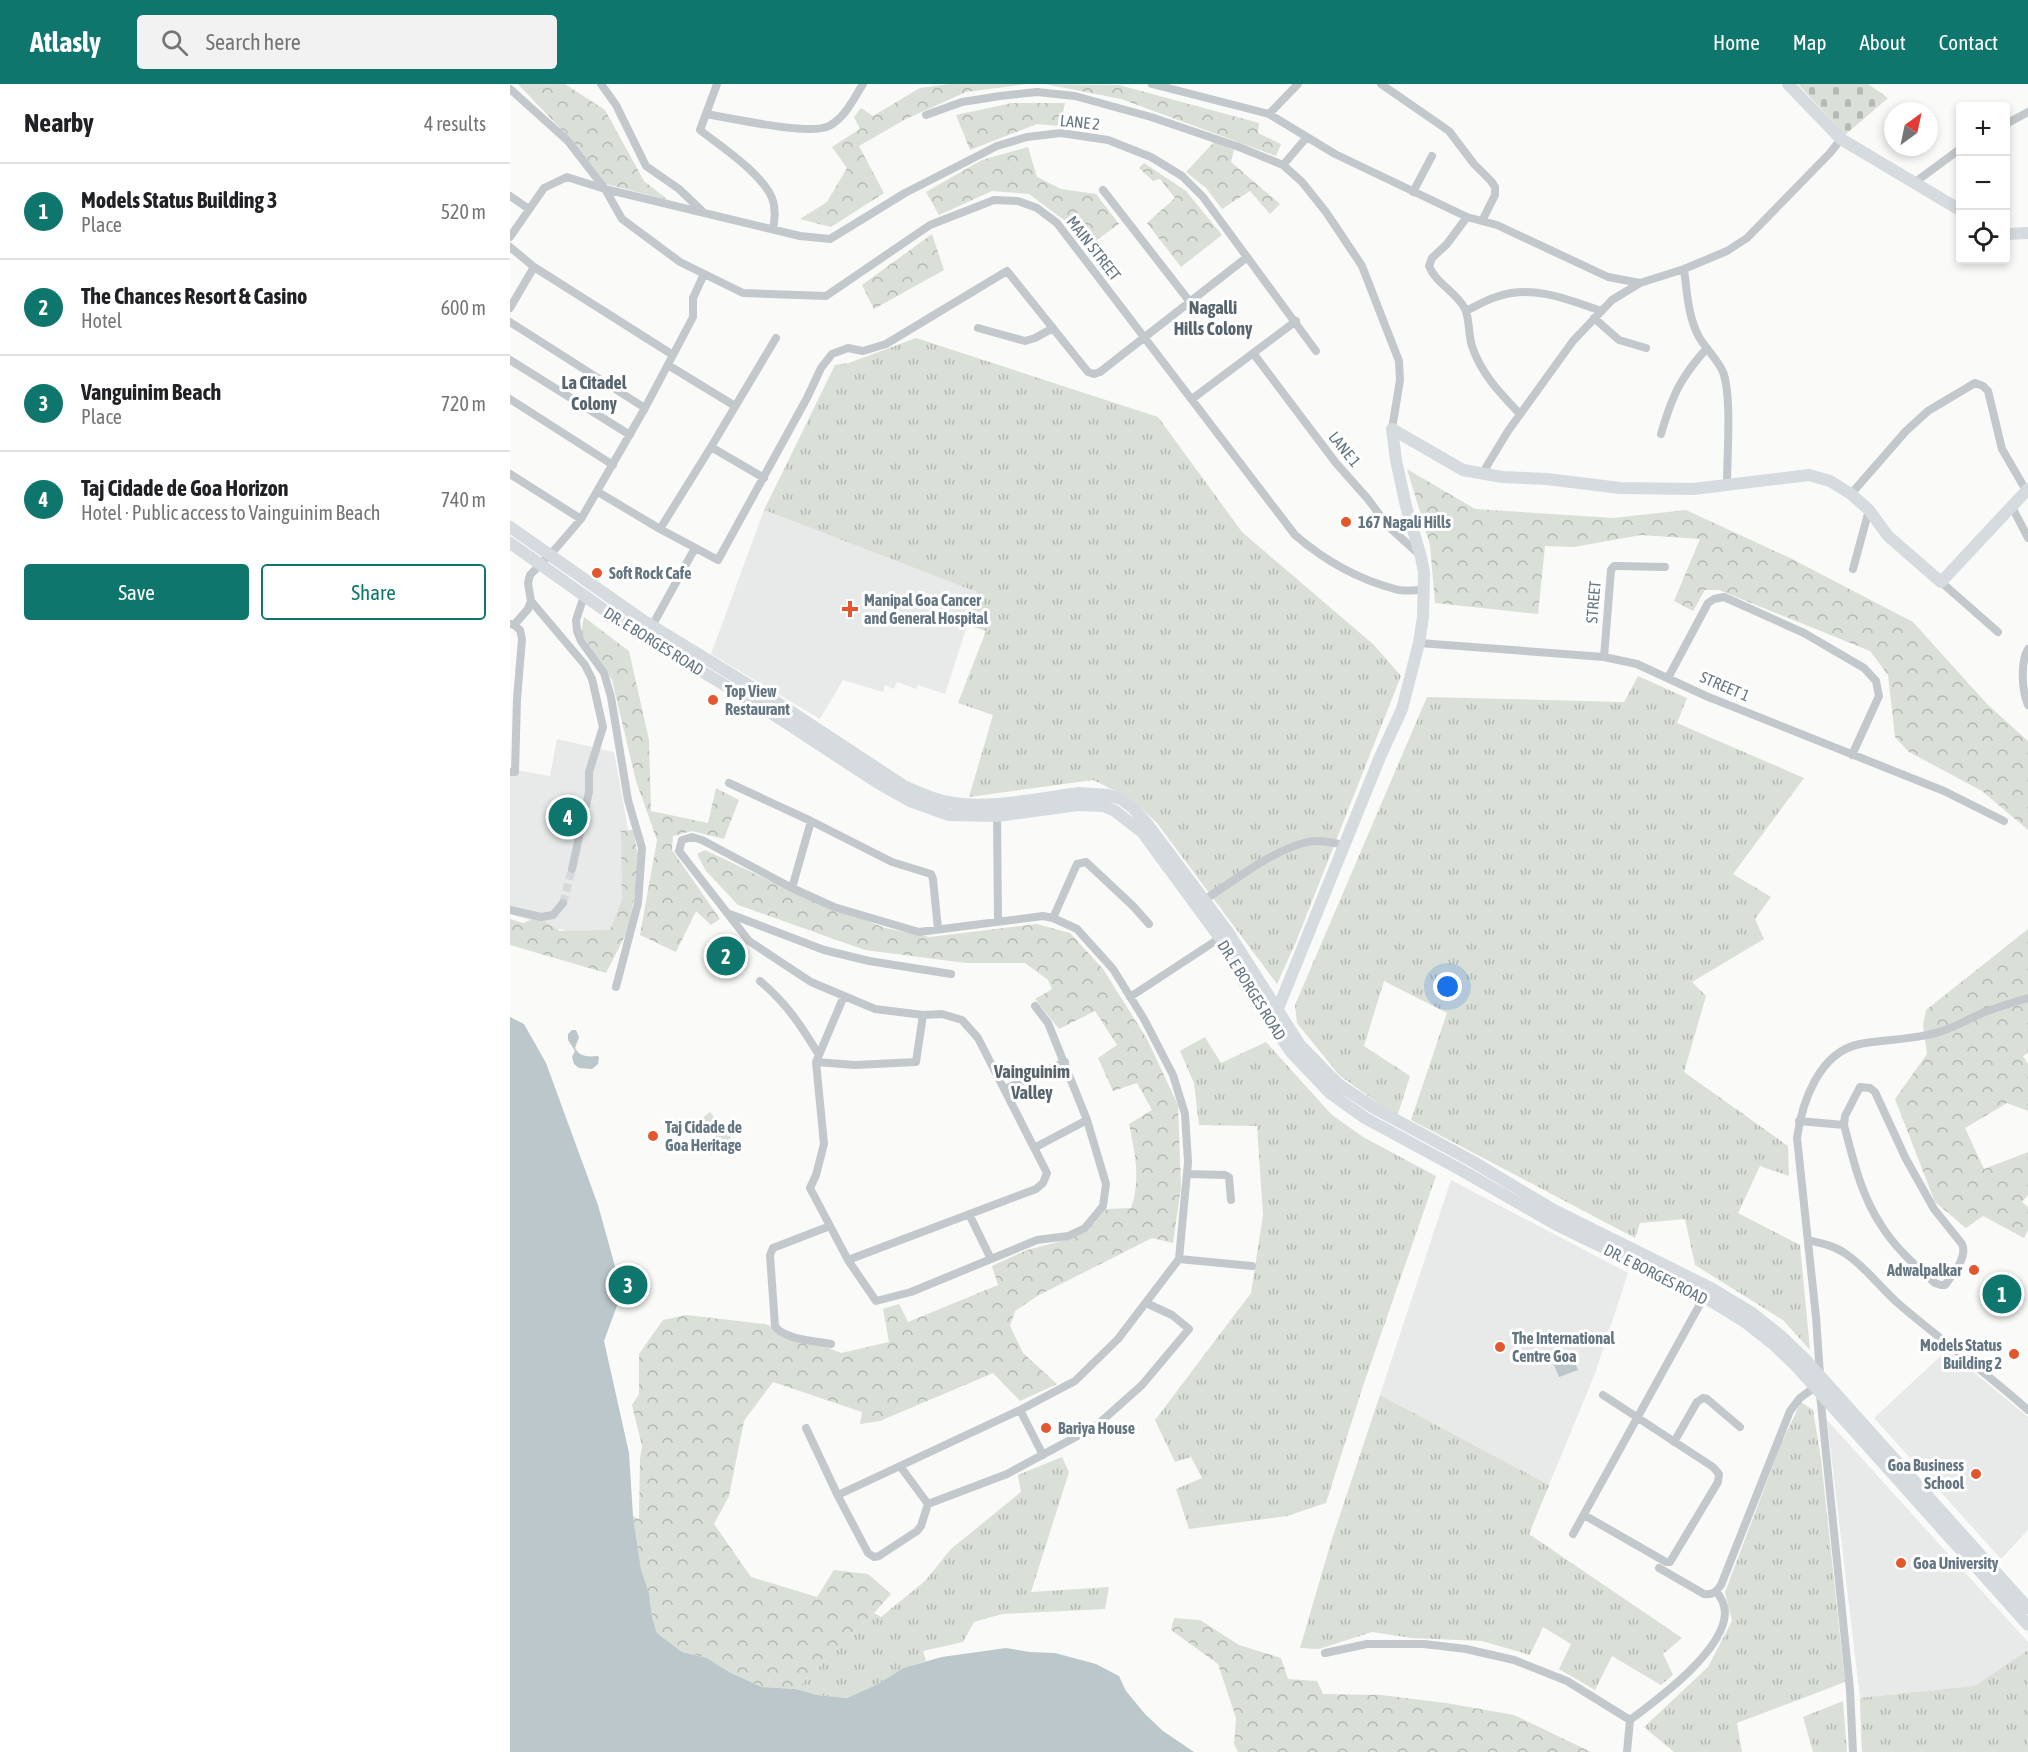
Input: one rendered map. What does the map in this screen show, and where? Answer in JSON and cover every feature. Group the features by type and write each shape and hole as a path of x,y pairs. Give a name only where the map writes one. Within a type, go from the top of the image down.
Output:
{"main road":[{"path":"1788,84 1841,139 1956,208"},
{"path":"2010,234 2028,233"},
{"path":"1392,429 1462,470 1482,474 1620,488 1693,489 1809,475 1830,481 1851,494 1869,510 1888,536 1941,582 2027,491"},
{"path":"1277,1011 1402,709 1419,643 1423,617 1421,557 1406,506 1392,429"},
{"name":"DR. E BORGES ROAD","path":"510,527 652,626 774,701 904,786 924,795 949,802 987,804 1079,793 1101,794 1121,799 1133,808 1149,826 1204,900 1224,935 1247,988 1291,1052 1330,1093 1365,1118 1555,1224 1704,1297 1745,1322 1818,1385 2028,1608"},
{"name":"DR. E BORGES ROAD","path":"510,543 634,631 765,709 909,801 949,815 997,816 1078,805 1104,806 1115,811 1142,832 1224,935 1300,1045 1338,1084 1374,1108 1473,1161 1552,1209 1709,1287 1752,1313 1781,1336 1818,1385 2028,1625"}],"street":[{"path":"601,84 616,105 646,166 679,189 702,212"},
{"path":"717,84 700,130 739,160 766,187 773,199 776,215 773,229"},
{"path":"706,114 807,130 827,128 840,118 863,84"},
{"path":"1152,84 1269,114 1335,154 1467,217 1497,225 1608,276 1640,283"},
{"path":"1269,114 1298,84"},
{"path":"1381,84 1449,131 1474,164 1491,181 1495,187 1495,195 1482,221"},
{"name":"MAIN STREET","path":"510,89 568,141 605,189 622,219 680,262 743,293 826,296 930,225 994,200 1018,201 1037,208 1057,223 1295,535 1318,554 1343,570 1397,590 1423,590"},
{"path":"926,115 962,102 1000,96 1037,92 1075,96 1151,117 1239,147 1283,165 1302,182 1326,212 1362,266 1400,361 1400,380 1392,429"},
{"path":"2010,122 2028,112"},
{"name":"LANE 2","path":"510,237 544,188 567,177 605,189 800,236 830,239 887,203 997,146 1027,137 1061,133 1108,140 1151,157 1182,176 1203,197 1316,351"},
{"path":"1283,165 1307,137"},
{"path":"1482,474 1520,414 1573,341 1612,300 1640,283 1684,269 1727,251 1747,238 1841,139"},
{"path":"1914,183 1956,152"},
{"path":"1413,192 1432,156"},
{"path":"1102,190 1190,302"},
{"path":"510,196 529,209"},
{"path":"1467,217 1447,244 1432,258 1429,266 1432,273 1461,302 1466,311 1472,347 1492,385 1520,414"},
{"path":"510,247 534,267 673,355"},
{"path":"598,492 718,560 821,369 832,354 848,348 863,351 886,344 1007,271 1088,372 1094,374 1100,372 1144,339 1246,258"},
{"path":"510,308 534,267"},
{"path":"1684,269 1690,316 1698,335 1722,372 1726,391 1727,484"},
{"path":"510,772 515,772 513,699 522,639 520,630 512,625 528,609 531,601 528,582 530,575 548,554 558,547 581,519 598,492 693,317 693,298 704,274"},
{"path":"1466,311 1496,297 1516,292 1551,295 1601,311"},
{"path":"1594,318 1619,340 1646,348"},
{"path":"1192,399 1296,321"},
{"path":"510,322 645,408"},
{"path":"978,328 1025,340 1035,338 1053,328"},
{"path":"660,529 776,338"},
{"path":"1660,434 1679,383 1707,348"},
{"name":"LANE 1","path":"1253,353 1336,463 1389,528 1421,557"},
{"path":"510,360 630,435"},
{"path":"668,365 735,406"},
{"path":"1851,494 1906,431 1928,411 1975,383 1988,391 2002,449 2027,491"},
{"path":"510,399 613,465"},
{"path":"711,447 764,478"},
{"path":"510,474 581,519"},
{"path":"2012,507 2028,538"},
{"path":"1853,569 1869,510"},
{"path":"652,626 695,548"},
{"name":"STREET","path":"1604,657 1611,570 1614,566 1665,567"},
{"path":"1941,582 1998,632"},
{"path":"584,596 576,620 577,632 581,642 604,673 611,697 628,800 642,848 638,903 616,987"},
{"path":"1668,678 1708,603 1724,597 1804,633 1864,668 1876,681 1879,696 1852,755"},
{"path":"531,601 585,665 592,679 603,727 589,772 589,792 572,869"},
{"name":"STREET 1","path":"1419,643 1604,657 1637,664 1852,755 1944,790 2004,821"},
{"path":"2028,650 2024,656 2022,670 2028,705"},
{"path":"729,783 811,820 892,862 931,874 938,929"},
{"path":"997,816 998,921"},
{"path":"792,888 811,820"},
{"path":"838,1495 1020,1410 1075,1381 1118,1339 1179,1259 1187,1174 1185,1114 1173,1075 1130,997 1113,969 1077,929 1043,916 919,932 834,907 792,888 702,840 692,837 682,840 679,851 749,942 811,982 875,1009 922,1015 942,1014 962,1020 978,1038 1047,1173 1043,1183 1036,1190 848,1260"},
{"path":"1204,900 1249,869 1308,842 1325,841 1345,845"},
{"path":"1053,918 1077,864 1086,862 1149,924"},
{"path":"510,910 541,916 553,915 563,903"},
{"path":"727,912 824,950 869,961 951,974"},
{"path":"1130,997 1224,935"},
{"path":"760,981 792,1011 817,1058 824,1144 810,1188 848,1260 876,1301 911,1292 1037,1240 1068,1236 1085,1227 1103,1206 1106,1184 1087,1120 1048,1023 1035,1006"},
{"path":"817,1058 844,996"},
{"path":"1853,1752 1850,1690 1818,1385 1816,1317 1797,1138 1800,1113 1820,1072 1837,1054 1857,1044 1922,1036 1942,1031 1988,1011 2028,998"},
{"path":"817,1058 855,1065 916,1062 922,1015"},
{"path":"1005,1089 1065,1062"},
{"path":"1860,1087 1870,1088 1875,1092 1906,1159 1934,1209 1965,1250 1964,1256 1945,1285 1935,1283 1908,1259 1882,1227 1870,1207 1858,1176 1844,1125 1845,1116 1860,1087"},
{"path":"1034,1148 1087,1120"},
{"path":"1799,1121 1844,1125"},
{"path":"1187,1174 1229,1177 1231,1200"},
{"path":"969,1214 991,1259"},
{"path":"830,1226 773,1248 770,1255 775,1326 778,1332 831,1344"},
{"path":"1808,1240 1845,1253 1864,1268 1899,1304 2028,1410"},
{"path":"1179,1259 1252,1266"},
{"path":"1573,1534 1704,1297"},
{"path":"928,1504 1007,1474 1096,1426 1142,1385 1189,1329 1173,1316 1146,1303"},
{"path":"1659,1568 1704,1593 1710,1595 1716,1592 1721,1585 1790,1411 1800,1398 1818,1385"},
{"path":"1584,1515 1666,1562 1670,1562 1718,1482 1719,1474 1713,1467 1603,1395"},
{"path":"1674,1442 1697,1402 1703,1398 1740,1427"},
{"path":"1020,1410 1043,1455"},
{"path":"806,1428 868,1554 874,1557 879,1556 917,1531 921,1526 928,1504"},
{"path":"900,1467 928,1504"},
{"path":"1624,1751 1630,1720 1700,1661 1719,1635 1725,1613 1724,1603 1716,1592"},
{"path":"1325,1653 1367,1644 1424,1644 1514,1660 1567,1682 1630,1720"}],"shaded area":[{"name":"Manipal Goa Cancer and General Hospital","path":"764,510 978,592 945,694 918,685 916,689 897,682 894,689 885,685 883,692 843,680 820,719 711,654"},
{"path":"557,739 614,752 633,857 611,945 510,914 510,769 550,776"},
{"path":"510,1017 524,1024 546,1063 598,1205 616,1270 618,1303 604,1341 629,1453 633,1516 641,1569 649,1593 657,1633 682,1652 707,1658 729,1672 762,1687 796,1689 817,1695 847,1698 878,1684 903,1668 942,1657 1006,1648 1055,1653 1096,1664 1119,1676 1126,1691 1145,1714 1163,1731 1194,1752 510,1752"},
{"path":"576,1030 579,1037 575,1048 579,1053 584,1056 599,1057 598,1064 592,1069 579,1068 574,1064 572,1057 575,1051 568,1040 568,1034"},
{"name":"The International Centre Goa","path":"1451,1180 1628,1273 1596,1371 1549,1485 1380,1395"},
{"name":"Goa Business School","path":"1947,1350 2028,1417 2028,1530 2001,1559 1874,1418"},
{"path":"1573,1357 1578,1370 1559,1377 1554,1365"},
{"name":"Goa University","path":"1827,1420 2028,1642 2028,1752 1862,1752 1860,1698"}],"green space":[{"path":"518,84 565,84 605,110 644,181 668,200 606,184 577,146"},
{"path":"949,84 1027,84 966,92 906,119 859,146 884,193 831,227 800,219 827,202 847,168 832,147 860,129 854,117 861,108 873,116 920,88"},
{"path":"1045,84 1119,85 1259,123 1258,133 1281,144 1276,156 1121,99"},
{"path":"1798,84 1868,84 1888,98 1845,135"},
{"path":"1012,103 1065,103 1060,126 1037,124 970,150 956,115"},
{"path":"1215,141 1234,150 1231,162 1280,204 1270,214 1250,191 1222,209 1206,188 1186,172"},
{"path":"1028,147 1037,177 1061,189 1096,194 1119,224 1088,246 1072,226 1029,194 992,191 939,215 926,192 982,160"},
{"path":"1144,163 1186,191 1222,235 1181,267 1147,223 1175,198 1160,179 1153,181 1139,168"},
{"path":"932,234 944,270 874,309 862,285"},
{"path":"916,338 1158,417 1242,532 1374,645 1401,676 1296,942 1277,984 1157,823 1130,798 1093,780 969,797 993,715 958,703 986,631 967,625 977,592 764,510 835,365 849,363"},
{"path":"1407,469 1475,509 1613,518 1686,510 1790,558 1913,622 1987,704 2028,741 2028,830 1982,791 1909,752 1895,737 1888,675 1870,651 1719,590 1705,590 1693,611 1674,601 1700,539 1641,535 1574,547 1545,546 1538,614 1435,603 1430,545"},
{"path":"584,617 629,651 649,740 651,811 708,823 716,788 739,800 724,839 692,831 673,836 672,850 720,919 711,925 696,911 676,952 640,935 657,840 636,781 612,680 581,633"},
{"path":"1638,676 1687,698 1677,723 1804,778 1733,874 1771,897 1755,919 1764,939 1692,982 1706,996 1684,1072 1788,1146 1789,1176 1760,1166 1738,1213 1800,1245 1810,1350 1783,1320 1695,1265 1685,1219 1640,1223 1635,1238 1411,1120 1447,1013 1384,981 1364,1046 1410,1076 1397,1117 1339,1075 1297,1023 1295,1005 1427,697 1624,702"},
{"path":"633,830 640,866 628,930 606,973 510,945 510,919 523,923 538,917 560,931 610,930 622,900 621,831"},
{"path":"705,850 766,879 885,928 930,937 1037,924 1070,933 1103,969 1147,1039 1178,1105 1181,1187 1173,1243 1152,1238 1039,1295 1015,1311 1010,1326 1023,1353 1057,1384 1020,1401 993,1373 880,1421 860,1424 862,1412 773,1382 744,1421 729,1496 714,1524 751,1577 817,1597 834,1570 868,1574 891,1594 796,1689 762,1687 729,1672 707,1658 682,1652 657,1633 649,1593 641,1569 633,1516 639,1519 642,1446 632,1405 639,1394 639,1354 663,1320 686,1315 765,1324 841,1353 889,1342 883,1309 899,1304 908,1322 998,1285 992,1266 1027,1250 1088,1231 1106,1209 1131,1208 1136,1177 1129,1124 1152,1110 1137,1083 1113,1091 1098,1058 1117,1045 1095,1011 1059,1029 1035,999 1052,989 1048,980 1025,963 966,963 865,950 738,905 706,871 697,854"},
{"path":"2028,929 2028,1053 2023,1056 2028,1064 2028,1111 2007,1103 1965,1128 1984,1169 2028,1152 2028,1195 2022,1202 2028,1207 2028,1230 2024,1238 1983,1216 1966,1228 1935,1202 1895,1099 1927,1054 1923,1025 1926,1010"},
{"path":"1205,1037 1221,1063 1266,1042 1331,1114 1363,1137 1436,1176 1363,1386 1326,1503 1287,1516 1189,1529 1176,1489 1202,1478 1191,1457 1175,1462 1155,1420 1251,1293 1263,1215 1257,1126 1199,1125 1194,1083 1180,1051"},
{"path":"710,1112 718,1122 698,1138 690,1128"},
{"path":"723,1128 731,1138 711,1155 703,1145"},
{"path":"1380,1395 1549,1485 1529,1534 1682,1638 1663,1654 1673,1675 1661,1685 1612,1656 1595,1690 1559,1669 1571,1644 1543,1627 1530,1655 1482,1641 1412,1638 1372,1632 1319,1649 1300,1648 1331,1542"},
{"path":"1801,1402 1813,1410 1821,1459 1845,1682 1737,1723 1742,1752 1674,1752 1644,1727 1708,1667 1732,1621 1725,1592 1781,1444"},
{"path":"1062,1457 1069,1472 1031,1592 1109,1587 1105,1609 1002,1614 974,1622 963,1642 923,1651 926,1661 903,1668 878,1684 847,1698 817,1695 796,1689 874,1613 881,1617 925,1581 951,1549 1021,1492 1018,1475"},
{"path":"1174,1618 1200,1620 1239,1645 1281,1658 1288,1679 1317,1681 1323,1694 1381,1695 1514,1715 1591,1752 1238,1752 1234,1744 1236,1718 1218,1664 1171,1630"},
{"path":"2028,1650 2028,1752 1862,1752 1860,1698 1975,1686"},
{"path":"1843,1701 1847,1752 1813,1752 1803,1717"}],"tunnel":[{"path":"563,903 572,869"}],"place":[{"name":"167 Nagali Hills","path":"1346,522"},
{"name":"Soft Rock Cafe","path":"597,573"},
{"name":"Manipal Goa Cancer and General Hospital","path":"850,609"},
{"name":"Top View Restaurant","path":"713,700"},
{"name":"Taj Cidade de Goa Horizon","path":"568,817"},
{"name":"The Chances Resort & Casino","path":"726,956"},
{"name":"Taj Cidade de Goa Heritage","path":"653,1136"},
{"name":"Adwalpalkar","path":"1974,1270"},
{"name":"Vanguinim Beach","path":"628,1285"},
{"name":"Models Status Building 3","path":"2002,1294"},
{"name":"The International Centre Goa","path":"1500,1347"},
{"name":"Models Status Building 2","path":"2014,1354"},
{"name":"Bariya House","path":"1046,1428"},
{"name":"Goa Business School","path":"1976,1474"},
{"name":"Goa University","path":"1901,1563"}],"district":[{"name":"Nagalli Hills Colony","path":"1213,318"},
{"name":"La Citadel Colony","path":"594,393"},
{"name":"Vainguinim Valley","path":"1032,1082"}]}
